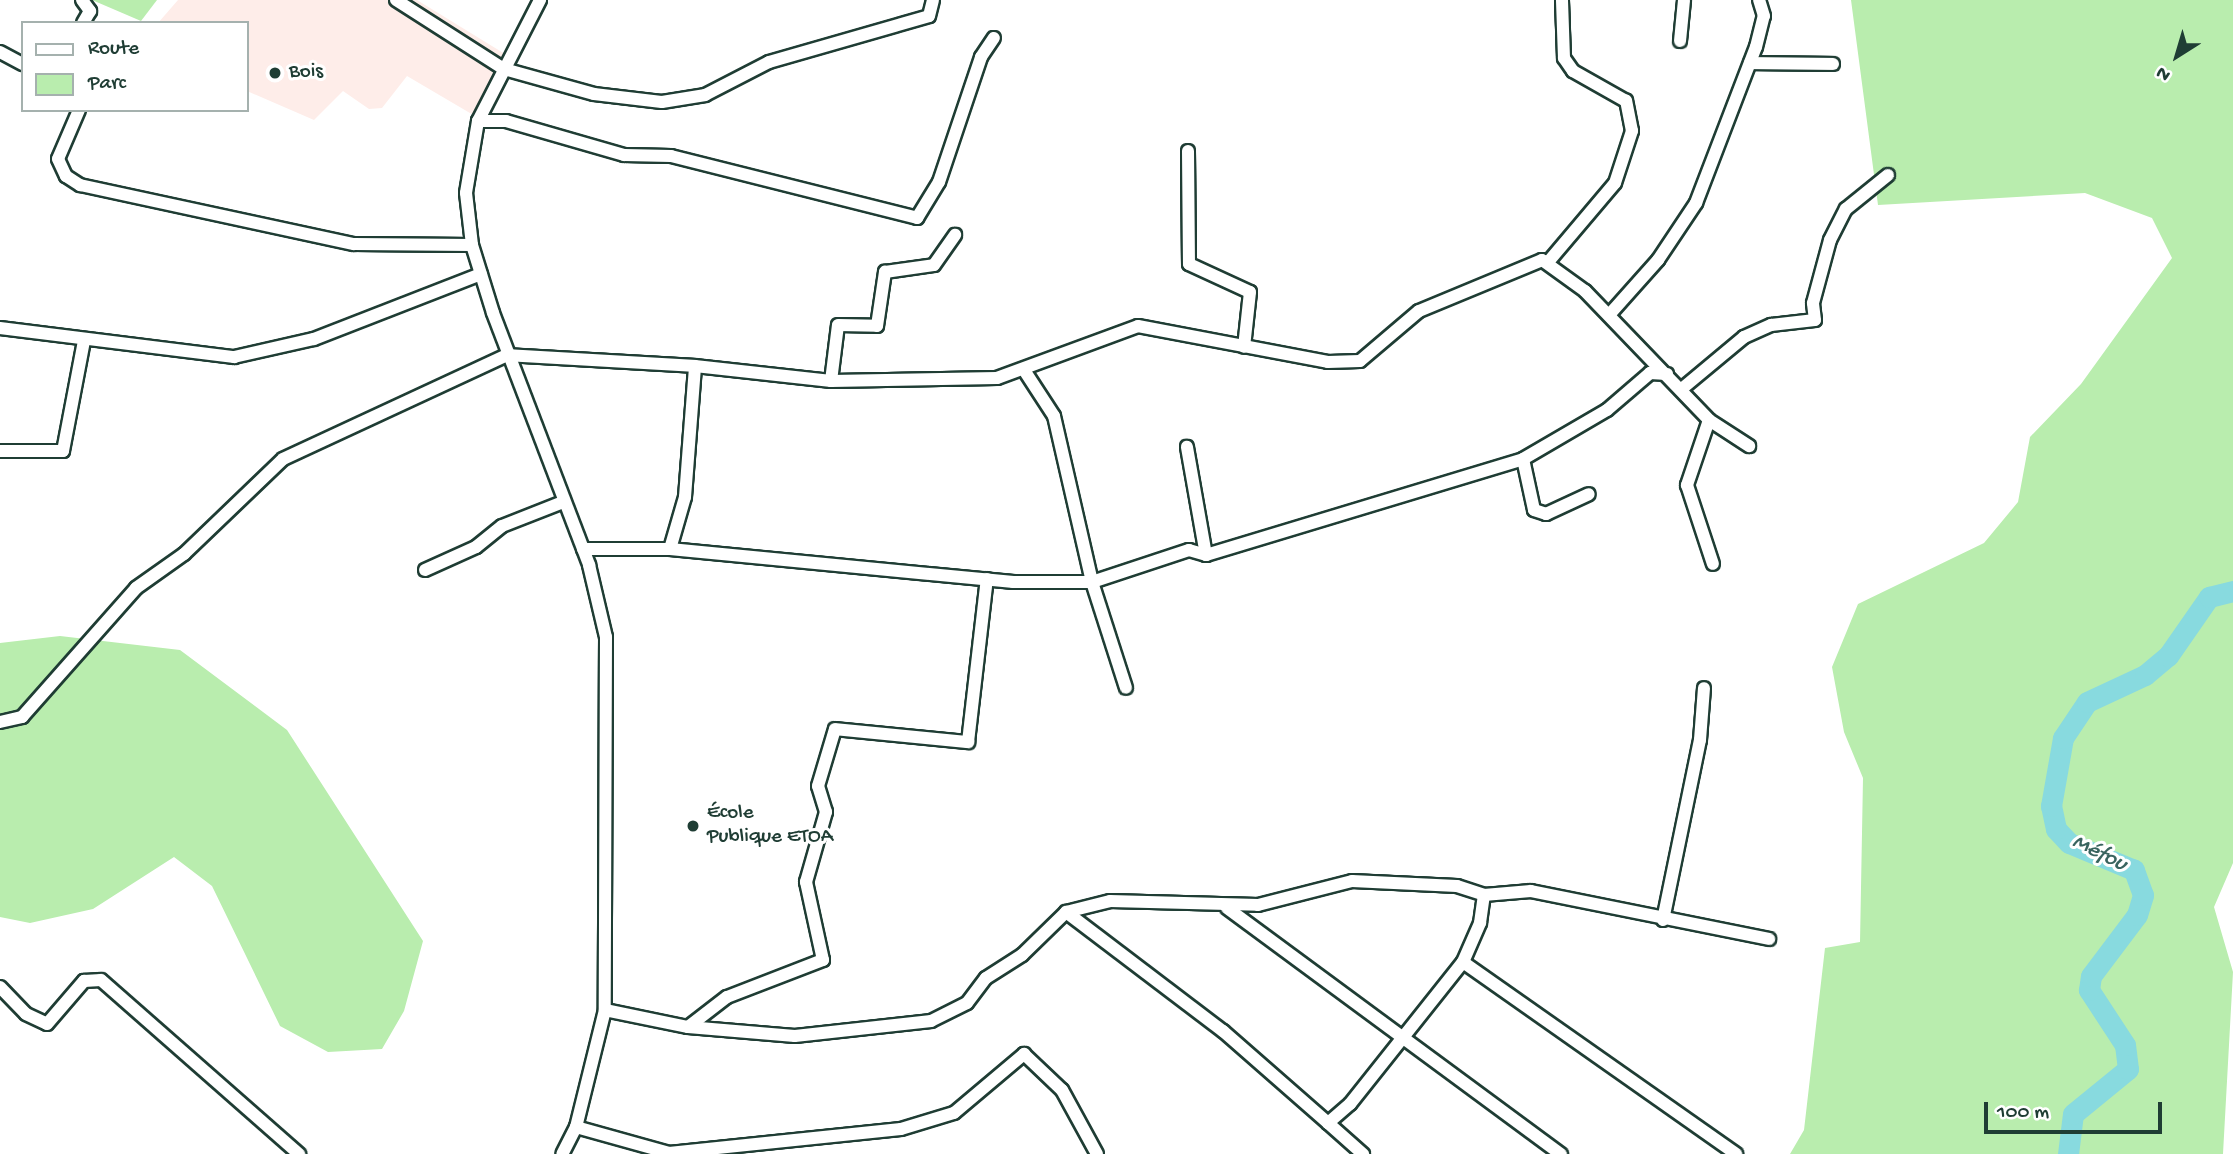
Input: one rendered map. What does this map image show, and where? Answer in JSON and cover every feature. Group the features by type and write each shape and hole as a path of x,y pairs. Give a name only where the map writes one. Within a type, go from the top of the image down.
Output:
{"street":[{"path":"82,0 90,11 84,21"},
{"path":"396,0 504,69 594,94 684,101 769,62 929,16 933,0"},
{"path":"540,0 478,121 466,180 472,244 481,274 507,355 583,549 606,637 605,1010 576,1127 562,1154"},
{"path":"0,722 22,717 136,588 184,554 283,459 507,355 695,366 831,382 1026,373 1138,326 1328,362 1370,358 1419,311 1549,261 1615,183 1632,131 1626,101 1573,71 1564,58 1562,0"},
{"path":"1680,41 1684,0"},
{"path":"1609,315 1687,219 1750,63 1765,16 1759,0"},
{"path":"478,121 506,121 624,155 671,156 892,217 917,218 939,182 981,57 994,38"},
{"path":"0,52 21,63"},
{"path":"1750,63 1833,64"},
{"path":"78,112 58,159 66,176 80,185 354,244 472,244"},
{"path":"1188,151 1186,255 1200,272 1250,292 1244,347"},
{"path":"1684,387 1744,337 1771,325 1815,320 1813,303 1836,230 1863,191 1888,175"},
{"path":"831,382 838,325 877,326 885,272 934,265 955,235"},
{"path":"1549,261 1684,387 1709,420 1749,446"},
{"path":"0,328 192,355 250,355 314,339 481,274"},
{"path":"0,451 63,451 84,341"},
{"path":"670,549 685,496 695,366"},
{"path":"1026,373 1054,416 1091,582 1126,688"},
{"path":"583,549 670,549 987,579 1091,582 1189,550 1206,555 1523,458 1606,410 1650,373 1667,374"},
{"path":"1709,420 1688,485 1713,564"},
{"path":"1187,447 1206,555"},
{"path":"1523,458 1534,510 1546,514 1589,494"},
{"path":"425,570 475,547 492,531 563,502"},
{"path":"688,1027 727,997 823,960 806,883 826,812 818,786 835,729 968,742 987,579"},
{"path":"1663,920 1700,740 1704,688"},
{"path":"605,1010 688,1027 795,1036 931,1021 967,1003 986,978 1022,955 1066,912 1110,901 1227,908 1352,881 1457,886 1484,895 1531,891 1663,920 1769,939"},
{"path":"1328,1123 1350,1104 1400,1034 1463,962 1480,923 1484,895"},
{"path":"1227,908 1561,1154"},
{"path":"1066,912 1223,1031 1363,1154"},
{"path":"1463,962 1735,1154"},
{"path":"0,987 26,1014 47,1024 84,981 101,980 299,1154"},
{"path":"576,1127 669,1153 749,1150 901,1129 954,1113 1024,1054 1062,1090 1097,1154"}],"shaded area":[{"path":"178,0 417,0 505,54 475,116 407,76 382,108 369,109 343,91 314,120 248,91 248,21 160,21"}],"green space":[{"path":"92,0 157,0 141,21"},
{"path":"1851,0 2233,0 2233,863 2214,907 2233,972 2223,1154 1790,1154 1804,1130 1825,948 1860,942 1863,778 1844,732 1832,667 1858,604 1984,543 2018,502 2030,437 2081,384 2172,258 2152,218 2085,193 1878,205"},
{"path":"60,636 180,650 287,730 423,941 404,1011 382,1049 328,1052 280,1026 212,886 174,857 93,909 30,923 0,917 0,643"}],"waterway":[{"name":"Méfou","path":"2068,1154 2073,1114 2128,1069 2125,1045 2089,990 2091,976 2137,915 2143,895 2134,870 2069,843 2056,829 2051,806 2063,738 2087,702 2145,675 2168,656 2209,597 2233,591"}],"place":[{"name":"Bois","path":"275,73"},
{"name":"École Publique ETOA","path":"693,826"}]}
